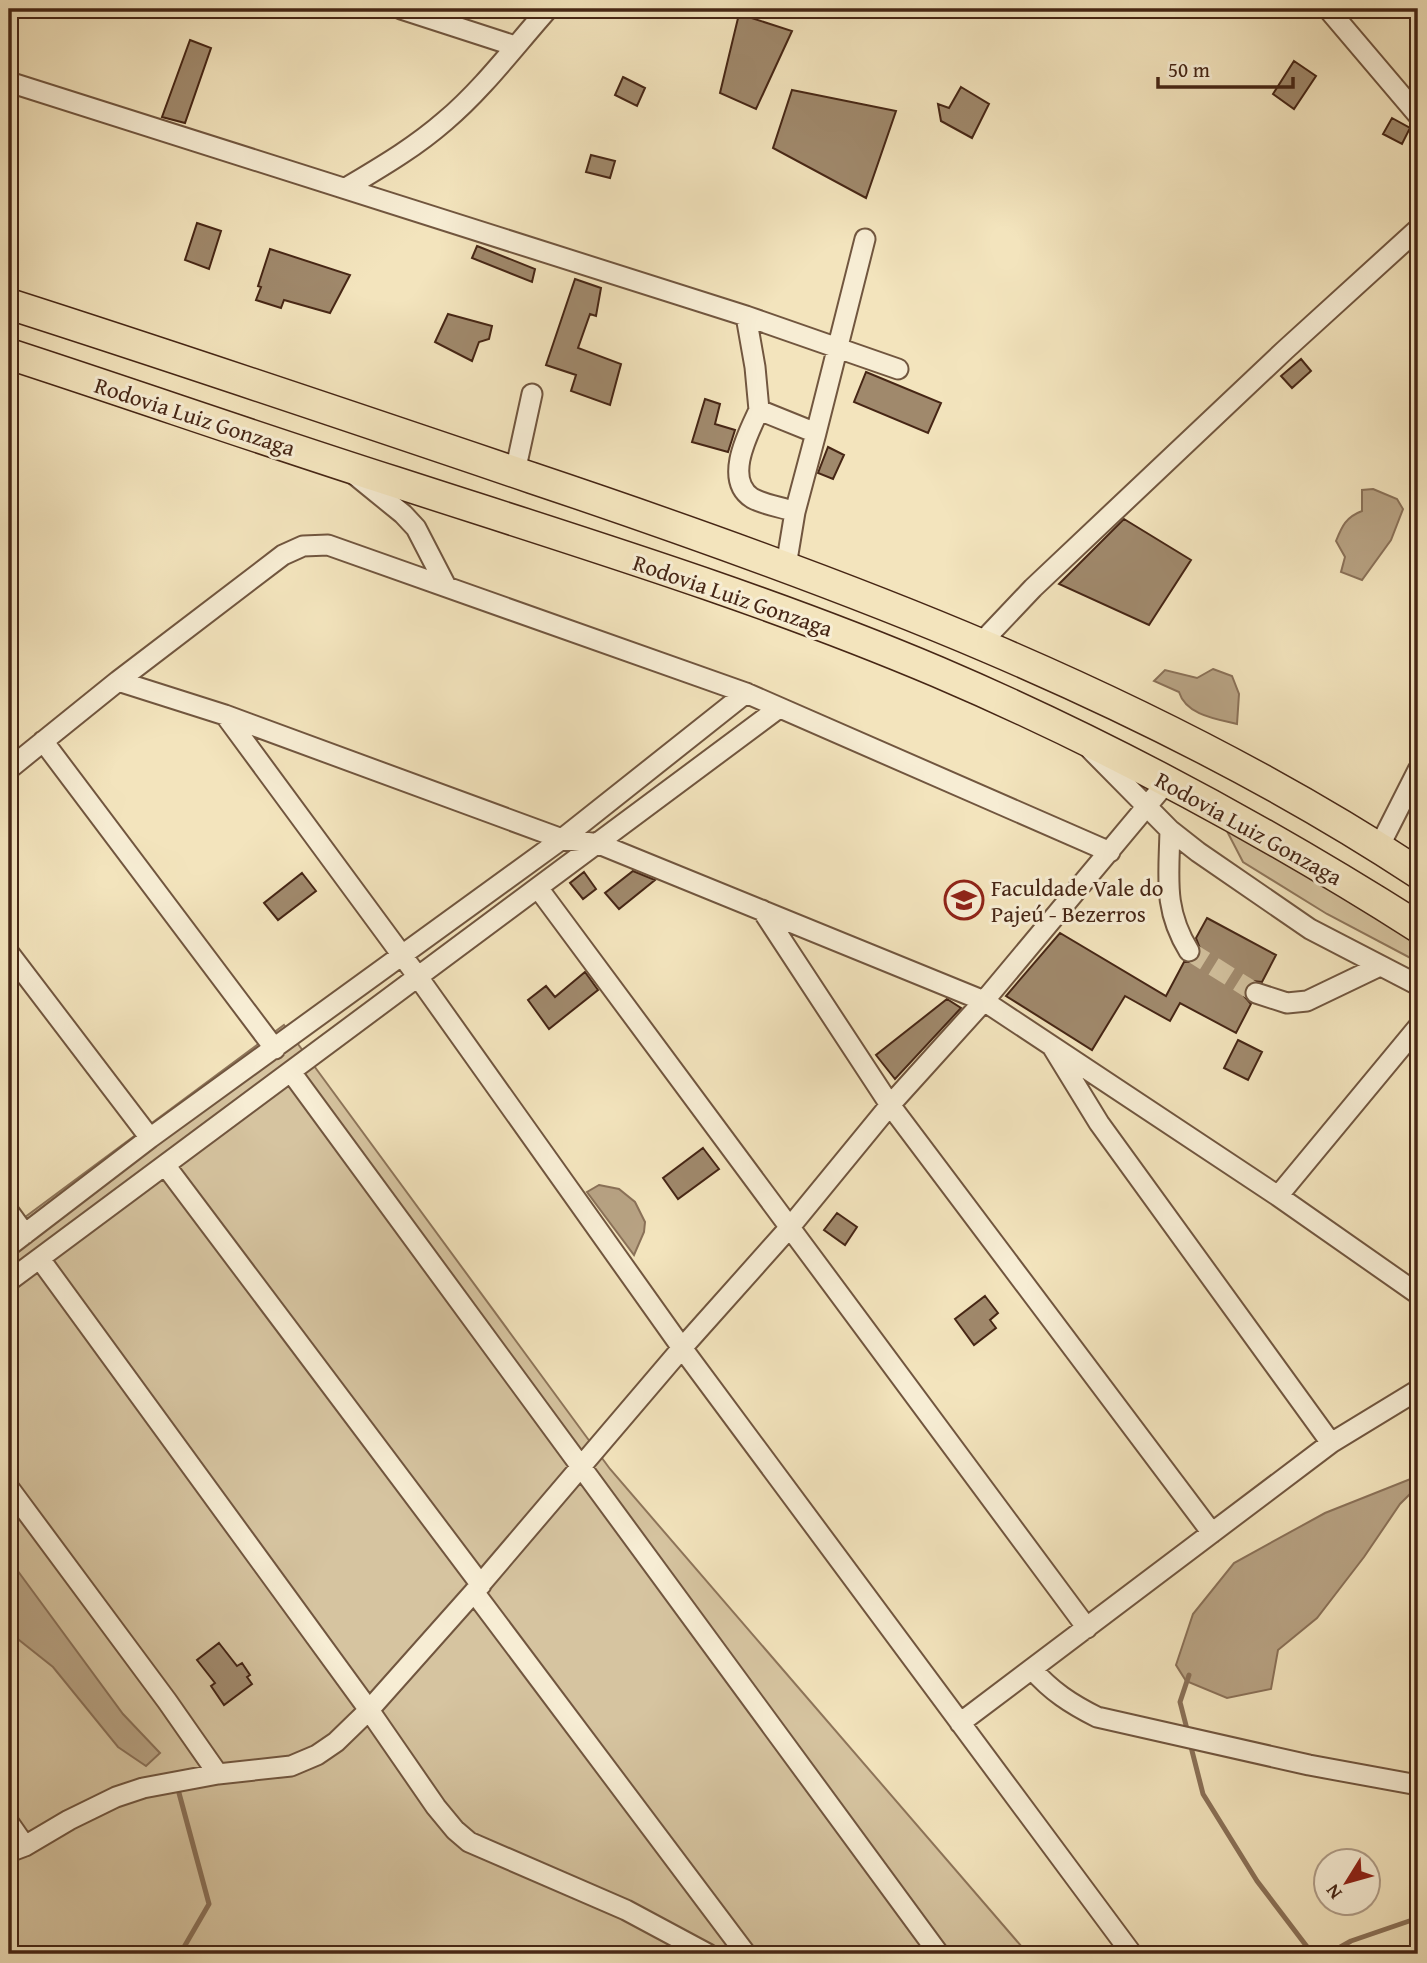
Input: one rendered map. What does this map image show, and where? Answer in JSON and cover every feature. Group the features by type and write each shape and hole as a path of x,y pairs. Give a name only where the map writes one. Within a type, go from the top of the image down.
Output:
{"highway":[{"name":"Rodovia Luiz Gonzaga","path":"9,304 285,393 786,566 979,645 1122,708 1241,768 1379,847 1418,873"},
{"name":"Rodovia Luiz Gonzaga","path":"9,354 810,620 940,673 1077,736 1167,782 1341,878 1418,927"}],"street":[{"path":"401,9 515,46"},
{"path":"346,188 410,150 446,120 548,9"},
{"path":"1328,9 1418,115"},
{"path":"9,82 746,316 898,369"},
{"path":"979,645 1063,559 1418,229"},
{"path":"786,566 795,512 865,239"},
{"path":"746,316 759,410 741,451 741,483 753,498 795,512"},
{"path":"515,472 532,394"},
{"path":"759,410 816,433"},
{"path":"343,466 403,514 416,528 446,586"},
{"path":"9,769 118,681 283,555 303,547 328,545 746,693 1110,852"},
{"path":"118,681 225,715 562,839 599,844 984,1001 1278,1196 1418,1294"},
{"path":"9,1246 150,1138 562,839 746,693"},
{"path":"9,1281 779,708"},
{"path":"225,715 418,977 682,1348 1132,1954"},
{"path":"1077,736 1170,830 1198,852 1310,929 1418,985"},
{"path":"43,741 275,1049"},
{"path":"1379,847 1418,770"},
{"path":"9,1823 17,1849 117,1797 177,1780 291,1766 317,1755 336,1742 369,1710 477,1589 682,1348 790,1227 890,1105 984,1001 1167,782"},
{"path":"1170,830 1170,910 1189,951"},
{"path":"538,888 1087,1628"},
{"path":"762,910 890,1105 1212,1534"},
{"path":"9,953 150,1138"},
{"path":"1256,993 1287,1003 1307,1001 1380,966"},
{"path":"1278,1196 1418,1027"},
{"path":"1050,1044 1099,1123 1331,1443"},
{"path":"291,1072 939,1954"},
{"path":"165,1165 746,1954"},
{"path":"9,1212 25,1234"},
{"path":"40,1259 369,1710 436,1808 455,1830 469,1842 626,1910 708,1954"},
{"path":"960,1723 1331,1443 1418,1390"},
{"path":"9,1488 218,1774"},
{"path":"1032,1669 1068,1703 1097,1717 1309,1765 1418,1785"}],"shaded area":[{"path":"1373,489 1397,499 1403,509 1391,540 1362,580 1341,572 1345,557 1336,541 1345,523 1362,511 1362,490"},
{"path":"1213,669 1232,676 1239,694 1237,724 1195,711 1188,706 1179,692 1154,681 1165,670 1197,678"},
{"path":"1217,812 1418,943 1418,962 1327,914 1243,862"},
{"path":"284,1025 610,1469 1028,1954 9,1954 9,1229"},
{"path":"599,1185 619,1189 635,1202 645,1222 644,1232 634,1255 587,1192"},
{"path":"1418,1476 1418,1486 1400,1504 1317,1618 1278,1650 1271,1689 1227,1698 1186,1681 1176,1665 1193,1614 1234,1563 1325,1513"},
{"path":"9,1559 123,1714 160,1753 146,1766 118,1747 53,1667 9,1632"}],"building":[{"path":"739,14 792,31 756,109 720,93"},
{"path":"190,40 211,48 185,123 162,117"},
{"path":"1294,61 1316,76 1294,109 1273,94"},
{"path":"623,77 645,88 637,106 615,95"},
{"path":"961,87 989,104 972,138 941,121 938,104 949,108"},
{"path":"792,90 896,111 866,198 773,148"},
{"path":"1392,118 1410,128 1402,144 1383,134"},
{"path":"591,155 615,161 610,178 586,172"},
{"path":"197,223 221,231 209,269 185,260"},
{"path":"477,246 535,269 532,282 472,258"},
{"path":"270,249 350,275 330,313 284,300 281,308 256,300"},
{"path":"575,279 601,288 596,316 590,314 578,348 621,364 610,405 571,391 576,375 546,365"},
{"path":"448,314 492,326 489,339 479,342 472,361 435,342"},
{"path":"1301,359 1311,371 1292,388 1281,376"},
{"path":"866,372 941,403 928,433 854,402"},
{"path":"705,399 720,404 715,424 735,430 728,452 692,442"},
{"path":"828,447 844,455 833,479 818,473"},
{"path":"1124,519 1191,560 1149,625 1059,584"},
{"path":"633,871 655,880 619,909 605,893"},
{"path":"584,872 596,889 583,899 570,883"},
{"path":"302,873 316,891 278,920 264,903"},
{"path":"1207,918 1276,955 1262,982 1253,981 1245,989 1244,996 1251,1004 1236,1033 1180,1003 1170,1021 1125,996 1092,1050 1006,996 1060,933 1166,996 1184,962 1194,962 1200,957 1201,951 1196,938"},
{"path":"585,972 598,990 549,1029 528,1000 546,986 555,997"},
{"path":"947,999 961,1008 895,1079 876,1055"},
{"path":"1238,1040 1262,1052 1248,1080 1224,1068"},
{"path":"703,1148 719,1169 678,1199 663,1178"},
{"path":"837,1213 857,1227 845,1245 824,1230"},
{"path":"985,1296 998,1313 990,1320 996,1328 974,1345 955,1319"},
{"path":"219,1643 237,1666 242,1663 252,1684 224,1705 211,1686 215,1683 197,1660"}],"waterway":[{"path":"1188,1733 1180,1702 1189,1675"},
{"path":"1190,1743 1203,1794 1257,1881 1308,1948 1309,1954"},
{"path":"179,1793 209,1904 180,1954"},
{"path":"1328,1954 1351,1941 1418,1918"}],"tunnel":[{"path":"1189,951 1256,993"}],"place":[{"name":"Faculdade Vale do Pajeú - Bezerros","path":"964,900"}]}
